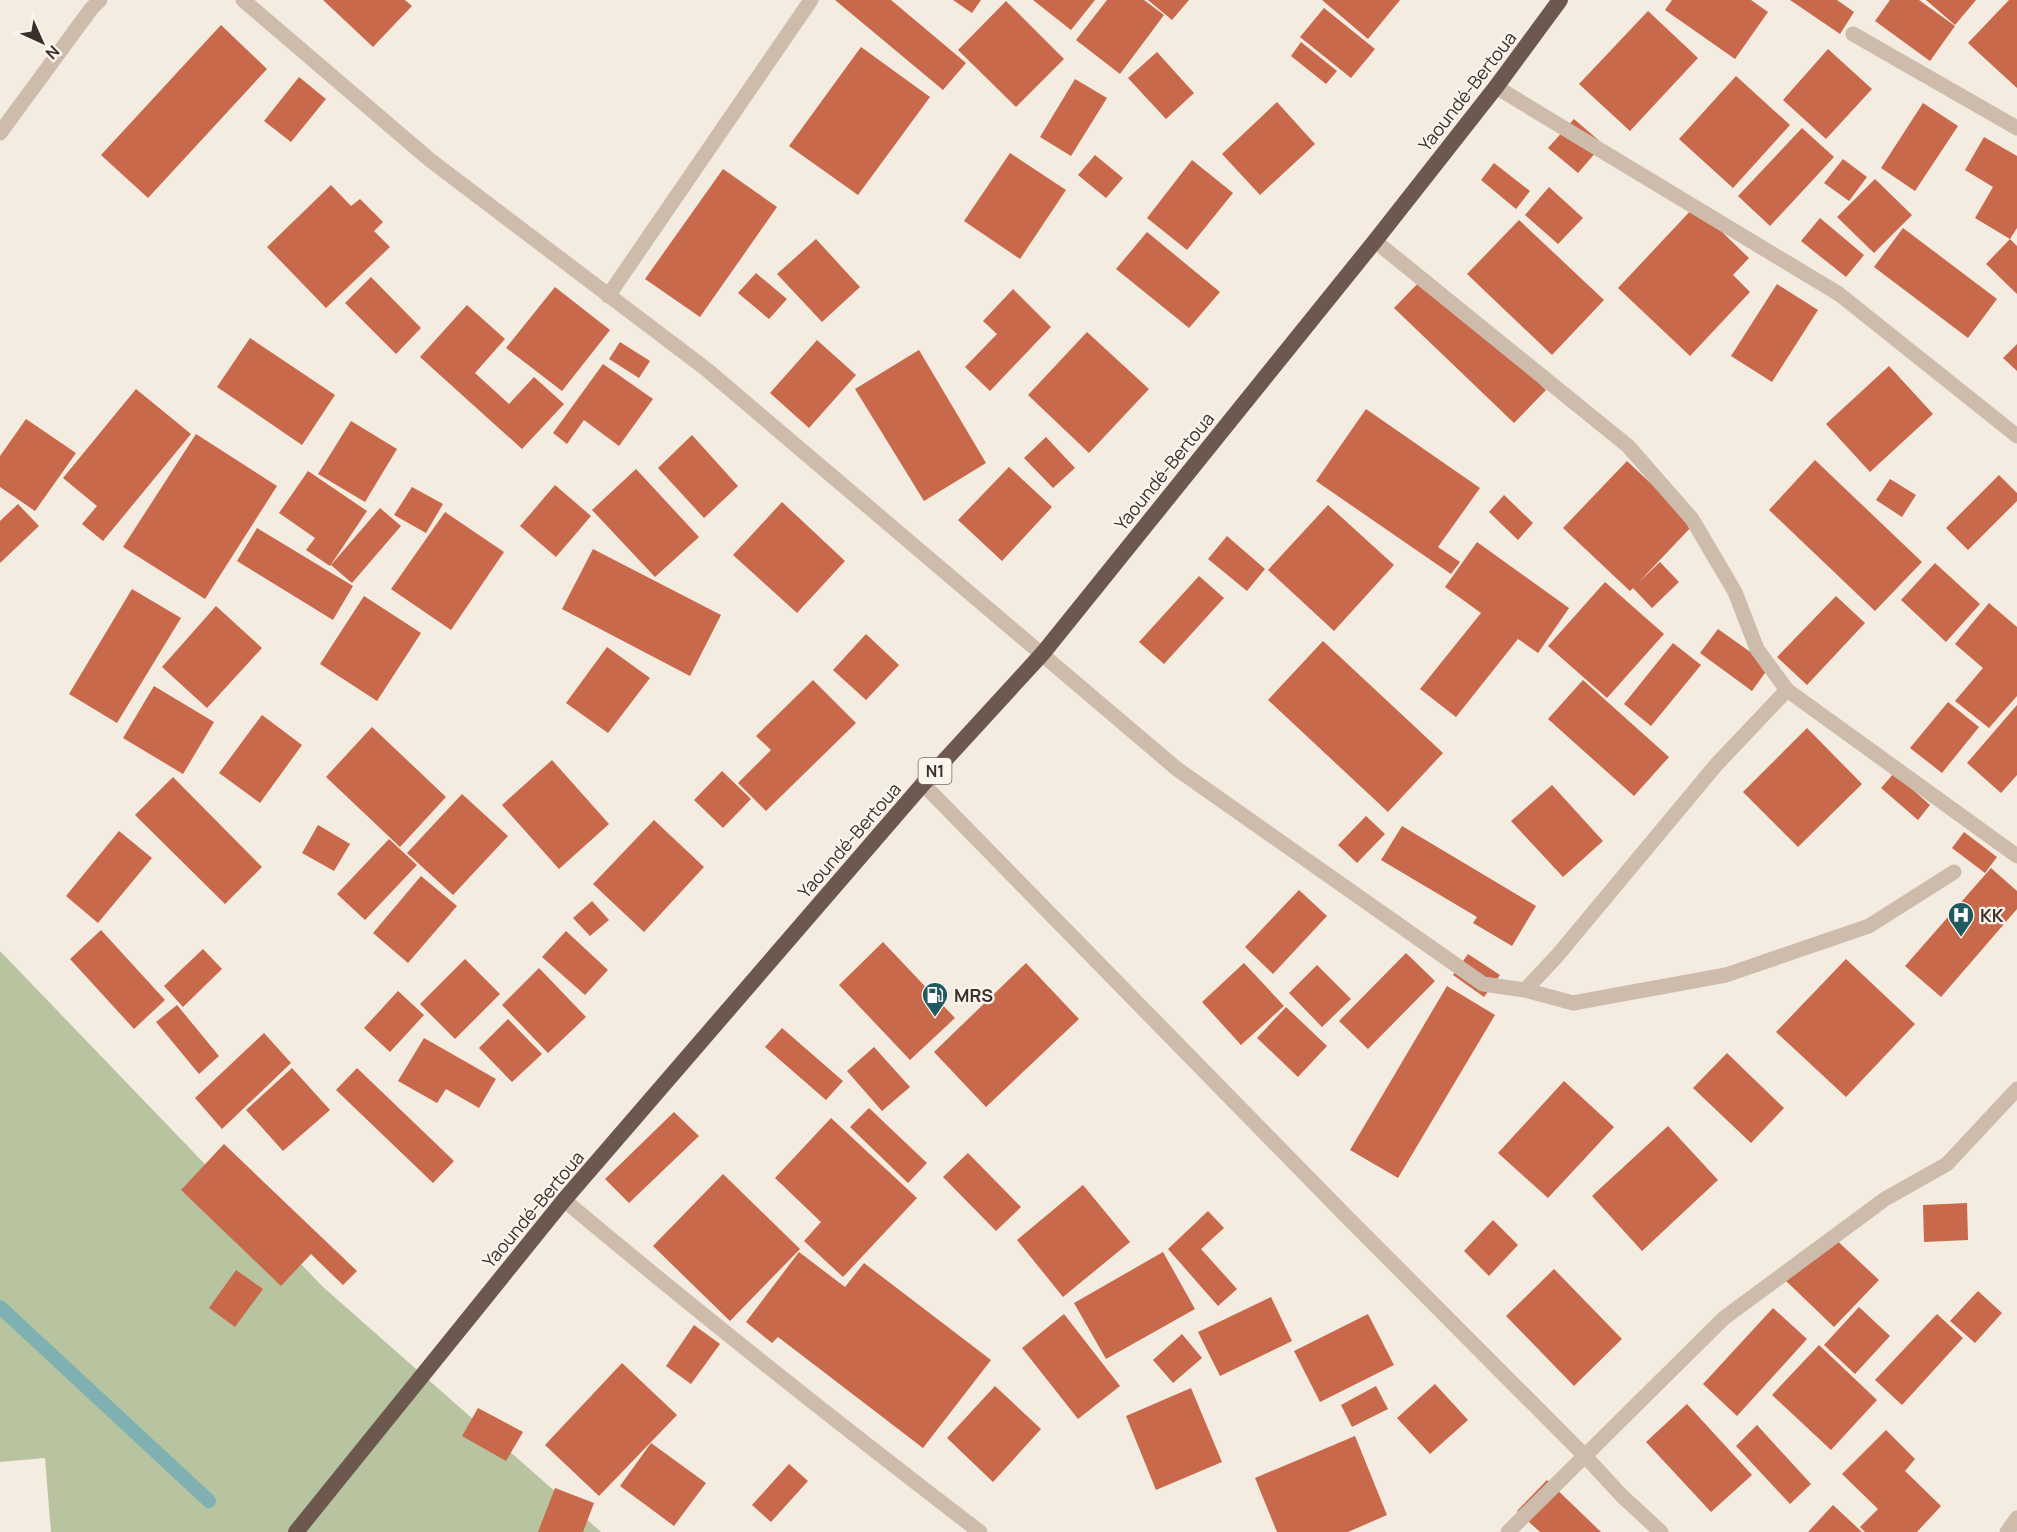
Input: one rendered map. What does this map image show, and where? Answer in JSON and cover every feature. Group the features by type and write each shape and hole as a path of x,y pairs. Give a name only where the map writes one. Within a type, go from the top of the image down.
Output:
{"highway":[{"name":"Yaoundé-Bertoua","path":"296,1532 564,1200 923,784 1043,653 1497,87 1560,0"}],"street":[{"path":"0,133 100,0"},
{"path":"243,0 430,160 706,369 1177,769 1483,984 1525,990 1573,1003 1726,975 1869,926 1954,872"},
{"path":"608,296 811,0"},
{"path":"1853,34 2017,128"},
{"path":"1497,87 1839,294 2017,436"},
{"path":"1375,241 1628,447 1692,519 1734,592 1757,649 1787,690 2017,856"},
{"path":"1525,990 1557,956 1716,765 1787,690"},
{"path":"923,784 1622,1496 1661,1532"},
{"path":"1508,1532 1724,1318 1886,1199 1947,1164 2017,1089"},
{"path":"564,1200 980,1532"},
{"path":"2007,1532 2017,1518"}],"green space":[{"path":"0,951 323,1287 601,1532 51,1532 45,1458 0,1462"}],"building":[{"path":"323,0 405,0 412,6 373,47"},
{"path":"835,0 891,0 966,63 943,90"},
{"path":"953,0 981,0 972,13"},
{"path":"1033,0 1095,0 1071,30"},
{"path":"1107,0 1144,0 1164,15 1120,74 1076,40"},
{"path":"1148,0 1189,0 1172,20"},
{"path":"1322,0 1400,0 1368,39"},
{"path":"1672,0 1751,0 1768,12 1735,59 1665,10"},
{"path":"1790,0 1837,0 1854,12 1840,34"},
{"path":"1890,0 1919,0 1955,26 1930,61 1875,21"},
{"path":"1926,0 1976,0 1955,25"},
{"path":"2009,0 2017,0 2017,88 1968,43"},
{"path":"1006,1 1064,59 1016,107 958,50"},
{"path":"1324,8 1375,49 1351,78 1300,37"},
{"path":"1648,11 1698,58 1630,131 1579,84"},
{"path":"221,25 267,69 148,198 101,155"},
{"path":"1301,42 1337,71 1326,84 1291,56"},
{"path":"861,47 930,97 858,195 789,146"},
{"path":"1828,49 1872,89 1826,139 1783,100"},
{"path":"1157,52 1194,93 1166,119 1128,78"},
{"path":"1736,76 1790,125 1733,188 1679,139"},
{"path":"299,77 326,99 291,142 264,121"},
{"path":"1075,79 1107,98 1071,156 1040,137"},
{"path":"1277,102 1315,144 1260,195 1222,154"},
{"path":"1923,103 1958,126 1915,191 1881,168"},
{"path":"1574,119 1603,144 1578,173 1548,148"},
{"path":"1802,128 1834,157 1770,226 1738,196"},
{"path":"1984,137 2017,156 2017,228 2010,239 1975,218 1993,187 1965,170"},
{"path":"1010,153 1066,190 1020,259 964,221"},
{"path":"1095,155 1123,178 1106,198 1078,175"},
{"path":"1843,159 1867,177 1849,201 1824,183"},
{"path":"1192,160 1233,193 1187,250 1147,218"},
{"path":"1494,163 1530,191 1516,209 1481,180"},
{"path":"723,169 777,207 700,317 645,279"},
{"path":"1875,179 1912,215 1874,253 1837,217"},
{"path":"331,185 351,206 360,199 383,222 374,231 390,247 326,308 267,247"},
{"path":"1549,187 1583,218 1558,244 1525,215"},
{"path":"1695,206 1749,258 1733,275 1750,292 1690,356 1618,288"},
{"path":"1820,218 1864,255 1846,277 1801,241"},
{"path":"1519,220 1604,300 1552,355 1467,274"},
{"path":"1903,228 1997,299 1968,338 1874,267"},
{"path":"1147,232 1220,292 1189,328 1116,269"},
{"path":"816,239 860,287 822,322 777,274"},
{"path":"2010,239 2017,246 2017,294 1986,264"},
{"path":"756,273 787,299 769,319 738,293"},
{"path":"1426,275 1546,390 1514,423 1394,308"},
{"path":"371,277 421,328 396,354 345,303"},
{"path":"1777,284 1818,310 1772,382 1731,356"},
{"path":"555,287 610,330 562,391 506,348"},
{"path":"1013,289 1051,327 990,391 965,367 997,334 983,321"},
{"path":"467,305 505,339 475,373 509,404 534,377 564,404 522,449 420,357"},
{"path":"1087,332 1149,389 1089,453 1028,395"},
{"path":"250,338 335,395 302,445 217,387"},
{"path":"817,340 856,375 809,428 770,393"},
{"path":"620,342 650,361 639,378 609,359"},
{"path":"2017,344 2017,371 2003,358"},
{"path":"919,350 986,463 924,501 855,389"},
{"path":"603,364 653,399 619,446 584,420 567,444 553,433"},
{"path":"1889,366 1933,414 1870,472 1826,424"},
{"path":"136,389 191,434 103,541 82,524 97,506 63,478"},
{"path":"1366,409 1480,488 1438,547 1460,562 1451,574 1316,481"},
{"path":"26,419 76,453 35,511 0,487 0,456"},
{"path":"351,421 397,449 365,502 318,474"},
{"path":"196,434 277,486 205,599 123,547"},
{"path":"692,435 738,486 704,518 658,468"},
{"path":"1046,437 1075,468 1053,488 1024,458"},
{"path":"1815,460 1922,562 1875,611 1769,510"},
{"path":"1627,461 1694,524 1639,582 1660,562 1679,582 1652,608 1633,588 1630,591 1563,528"},
{"path":"1009,467 1052,507 1002,561 958,520"},
{"path":"636,469 699,537 655,577 592,510"},
{"path":"308,471 367,511 330,566 306,550 315,538 279,513"},
{"path":"1999,475 2017,493 2017,501 1968,550 1946,528"},
{"path":"1890,479 1916,495 1902,517 1876,500"},
{"path":"555,485 591,516 556,557 520,526"},
{"path":"412,487 443,504 426,533 394,515"},
{"path":"1504,495 1533,523 1518,540 1489,512"},
{"path":"782,502 845,561 797,613 733,555"},
{"path":"18,504 39,526 0,563 0,521"},
{"path":"1328,505 1394,565 1334,631 1268,570"},
{"path":"380,508 401,526 352,583 331,565"},
{"path":"445,512 504,552 451,630 391,589"},
{"path":"257,528 353,586 333,620 237,561"},
{"path":"1227,536 1265,569 1247,591 1208,559"},
{"path":"1477,542 1569,608 1538,653 1518,639 1456,717 1420,689 1481,613 1445,587"},
{"path":"593,549 721,615 690,676 562,609"},
{"path":"1935,563 1980,604 1946,642 1901,600"},
{"path":"1199,576 1224,598 1164,664 1139,642"},
{"path":"1605,582 1664,634 1607,698 1548,646"},
{"path":"132,589 181,618 117,723 69,694"},
{"path":"364,596 421,633 377,701 320,664"},
{"path":"1836,596 1865,623 1807,685 1777,657"},
{"path":"1989,603 2017,627 2017,696 1989,728 1955,701 1983,668 1955,644"},
{"path":"216,606 262,648 207,708 162,667"},
{"path":"1718,629 1770,666 1752,691 1700,653"},
{"path":"866,634 899,665 866,700 833,670"},
{"path":"1323,641 1443,753 1388,812 1268,700"},
{"path":"1673,643 1701,665 1651,726 1624,704"},
{"path":"607,647 650,678 608,733 566,703"},
{"path":"813,680 856,723 766,811 738,783 771,750 756,736"},
{"path":"1583,680 1669,757 1634,796 1548,719"},
{"path":"154,686 214,722 183,774 123,738"},
{"path":"1948,702 1979,727 1942,773 1910,748"},
{"path":"2017,705 2017,775 2001,793 1967,763"},
{"path":"262,715 302,745 260,803 219,773"},
{"path":"372,727 446,797 400,847 326,777"},
{"path":"1807,728 1862,784 1798,847 1743,792"},
{"path":"552,760 609,824 559,869 502,805"},
{"path":"722,771 751,799 723,828 694,800"},
{"path":"1894,773 1930,805 1918,820 1881,788"},
{"path":"173,777 262,867 225,904 135,815"},
{"path":"1552,785 1603,841 1563,877 1511,821"},
{"path":"462,794 508,836 453,895 407,853"},
{"path":"1366,816 1385,834 1357,863 1338,845"},
{"path":"654,820 704,867 644,932 593,884"},
{"path":"318,825 350,844 334,871 302,853"},
{"path":"1402,826 1536,906 1512,946 1473,923 1477,917 1381,860"},
{"path":"119,831 152,858 98,923 66,896"},
{"path":"1964,832 1997,857 1985,873 1952,848"},
{"path":"389,839 417,865 365,920 337,894"},
{"name":"KK","path":"1991,868 2017,891 2017,909 1941,997 1905,966"},
{"path":"421,876 457,906 408,963 373,933"},
{"path":"1299,890 1327,916 1273,974 1245,947"},
{"path":"592,901 609,920 590,936 573,918"},
{"path":"101,930 165,1000 134,1029 70,959"},
{"path":"566,931 608,970 585,995 542,957"},
{"path":"883,942 955,1018 910,1060 839,985"},
{"path":"203,949 222,969 183,1007 164,986"},
{"path":"1406,953 1435,981 1368,1049 1339,1021"},
{"path":"1468,954 1500,975 1484,997 1453,975"},
{"path":"465,959 500,994 455,1039 420,1004"},
{"path":"1846,959 1915,1024 1846,1097 1776,1032"},
{"path":"1026,963 1079,1019 986,1107 934,1052"},
{"path":"1244,963 1284,1006 1241,1045 1202,1002"},
{"path":"1317,965 1351,999 1322,1027 1289,993"},
{"path":"539,968 586,1017 548,1053 502,1005"},
{"path":"1447,986 1495,1015 1398,1178 1350,1150"},
{"path":"398,991 424,1015 390,1052 364,1028"},
{"path":"177,1005 219,1056 199,1074 156,1022"},
{"path":"1286,1007 1327,1046 1298,1077 1257,1038"},
{"path":"508,1019 542,1054 512,1082 479,1048"},
{"path":"782,1028 843,1081 826,1100 765,1047"},
{"path":"264,1033 291,1063 222,1129 195,1098"},
{"path":"424,1038 496,1079 479,1108 446,1089 437,1103 398,1081"},
{"path":"874,1047 910,1087 882,1111 847,1071"},
{"path":"1727,1053 1784,1108 1751,1143 1693,1088"},
{"path":"292,1068 330,1110 283,1151 246,1110"},
{"path":"357,1068 454,1161 433,1183 336,1090"},
{"path":"1564,1081 1614,1127 1548,1198 1498,1153"},
{"path":"869,1108 927,1163 908,1183 850,1127"},
{"path":"674,1112 699,1136 629,1203 605,1179"},
{"path":"831,1118 917,1198 843,1277 804,1241 821,1222 775,1178"},
{"path":"1668,1126 1718,1180 1642,1251 1592,1196"},
{"path":"224,1144 357,1271 343,1285 311,1254 281,1286 181,1190"},
{"path":"968,1153 1021,1207 996,1231 943,1177"},
{"path":"723,1174 800,1249 730,1321 653,1246"},
{"path":"1083,1185 1130,1242 1063,1297 1017,1240"},
{"path":"1967,1203 1968,1240 1924,1242 1923,1205"},
{"path":"1208,1211 1224,1228 1201,1249 1237,1289 1218,1306 1168,1249"},
{"path":"1493,1220 1518,1245 1489,1276 1464,1251"},
{"path":"1830,1234 1879,1280 1834,1327 1785,1280"},
{"path":"799,1252 845,1287 864,1263 991,1360 923,1448 778,1337 772,1343 746,1322"},
{"path":"1163,1252 1195,1309 1106,1359 1074,1303"},
{"path":"1554,1269 1622,1339 1574,1386 1506,1316"},
{"path":"236,1270 263,1289 235,1327 209,1308"},
{"path":"1978,1291 2002,1313 1975,1343 1950,1321"},
{"path":"1271,1297 1292,1341 1220,1376 1198,1332"},
{"path":"1859,1307 1890,1336 1855,1374 1824,1345"},
{"path":"1773,1308 1807,1339 1737,1416 1703,1384"},
{"path":"1064,1314 1120,1386 1078,1419 1022,1348"},
{"path":"1368,1314 1394,1365 1320,1402 1294,1351"},
{"path":"1937,1314 1963,1338 1902,1405 1875,1380"},
{"path":"694,1325 720,1344 691,1384 666,1366"},
{"path":"1182,1334 1202,1358 1173,1383 1153,1360"},
{"path":"1819,1345 1877,1400 1831,1450 1772,1395"},
{"path":"622,1363 677,1415 599,1496 545,1445"},
{"path":"1435,1384 1468,1420 1430,1454 1397,1418"},
{"path":"995,1386 1041,1429 993,1482 947,1438"},
{"path":"1376,1386 1388,1409 1352,1427 1341,1405"},
{"path":"1191,1388 1222,1462 1156,1490 1126,1416"},
{"path":"1687,1404 1752,1475 1711,1512 1646,1442"},
{"path":"478,1408 523,1432 506,1461 462,1436"},
{"path":"1757,1425 1811,1484 1790,1504 1736,1446"},
{"path":"1886,1430 1915,1459 1905,1471 1941,1506 1917,1532 1865,1532 1860,1527 1878,1509 1842,1474"},
{"path":"1355,1436 1387,1515 1348,1532 1277,1532 1255,1478"},
{"path":"651,1443 706,1483 674,1526 620,1486"},
{"path":"789,1464 808,1481 771,1522 752,1505"},
{"path":"1547,1480 1601,1532 1540,1532 1517,1511"},
{"path":"555,1488 594,1503 583,1532 538,1532"},
{"path":"1833,1505 1862,1532 1808,1532"}],"waterway":[{"path":"0,1307 209,1501"}],"place":[{"name":"KK","path":"1961,938"},
{"name":"MRS","path":"935,1018"}]}
